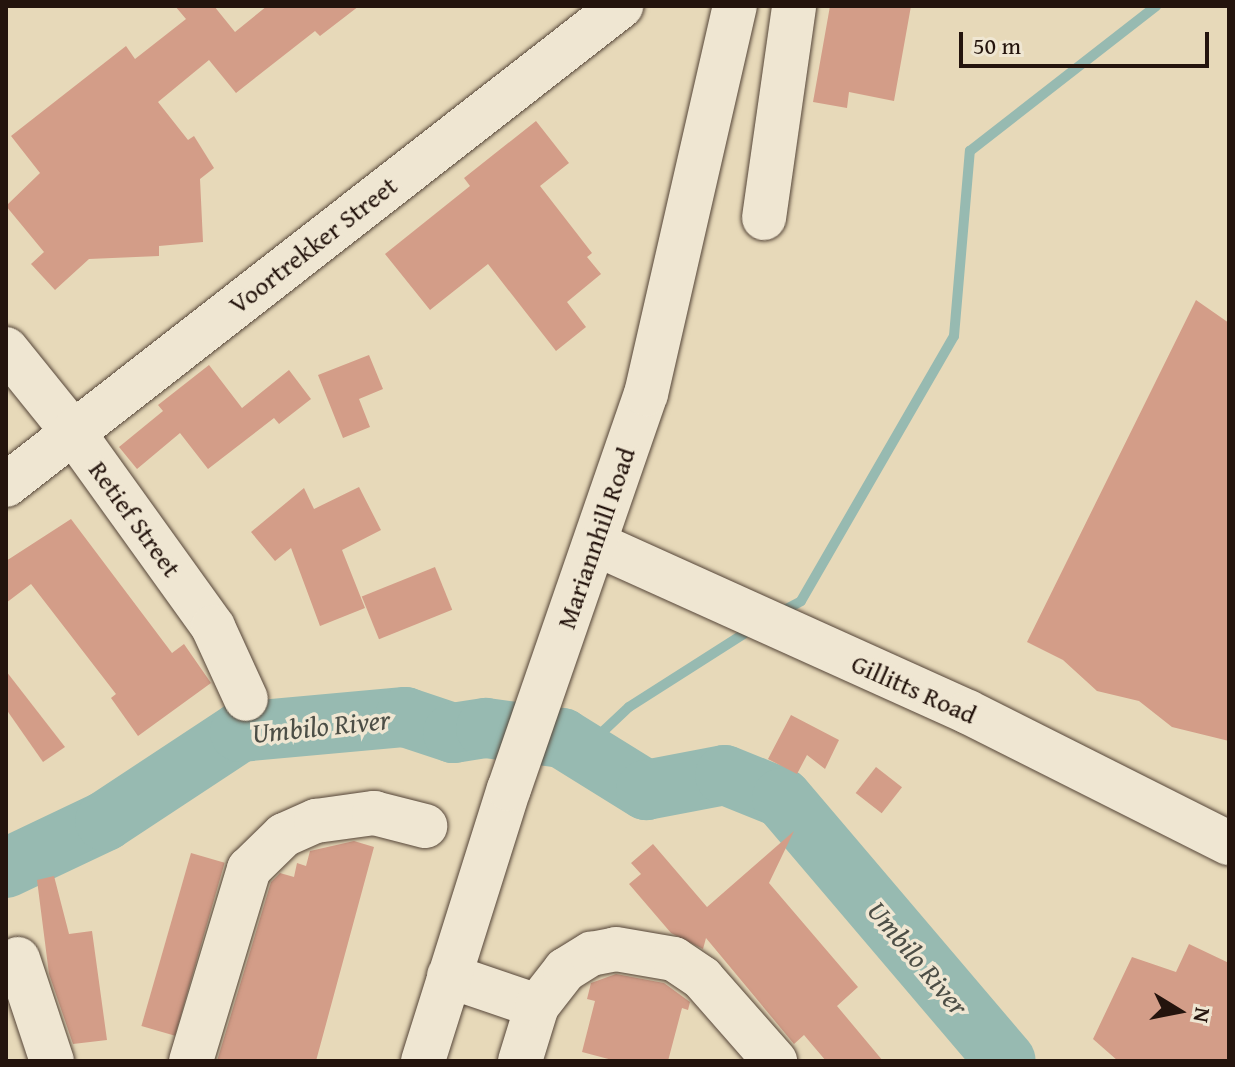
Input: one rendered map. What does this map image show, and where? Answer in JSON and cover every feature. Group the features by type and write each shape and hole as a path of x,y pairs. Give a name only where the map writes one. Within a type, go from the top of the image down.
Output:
{"street":[{"name":"Voortrekker Street","path":"6,485 621,6"},
{"name":"Mariannhill Road","path":"423,1061 509,789 646,394 710,129 735,6"},
{"path":"764,218 794,6"},
{"path":"710,129 776,141"},
{"name":"Retief Street","path":"6,349 73,432 213,627 246,699"},
{"name":"Gillitts Road","path":"596,544 968,712 1229,843"},
{"path":"191,1061 249,869 284,835 316,821 374,813 425,826"},
{"path":"520,1061 537,1006 565,970 591,954 649,951 674,959 702,978 775,1061"},
{"path":"18,959 52,1061"},
{"path":"449,976 537,1006"}],"building":[{"path":"175,6 214,6 235,32 267,6 359,6 320,36 315,31 236,93 209,60 158,102 188,140 194,136 214,168 200,179 203,242 159,246 159,256 89,259 55,290 31,264 44,252 6,206 40,173 11,136 126,46 135,59 186,19"},
{"path":"830,6 911,6 894,101 849,92 847,108 813,102"},
{"path":"536,121 569,163 540,186 592,253 587,257 601,274 567,302 586,327 556,351 488,264 430,310 385,254 470,186 464,178"},
{"path":"1196,300 1229,323 1229,741 1172,727 1139,701 1097,691 1063,660 1027,642"},
{"path":"369,355 383,389 359,399 370,427 343,438 318,375"},
{"path":"209,365 242,408 289,370 311,399 279,424 274,418 208,469 180,433 137,469 119,447 163,411 158,405"},
{"path":"359,487 381,530 342,550 365,608 320,626 291,548 275,561 251,532 304,488 314,509"},
{"path":"71,519 172,653 184,644 211,683 138,736 111,698 116,694 31,584 6,603 6,561"},
{"path":"435,567 452,610 379,639 362,597"},
{"path":"6,671 65,747 43,762 6,709"},
{"path":"791,715 839,740 825,769 807,755 797,774 768,759"},
{"path":"876,767 902,787 882,813 856,793"},
{"path":"794,831 769,883 858,987 837,1006 883,1061 826,1061 804,1035 794,1044 706,938 703,949 671,933 629,884 641,874 631,863 653,844 707,907"},
{"path":"354,841 374,847 316,1061 217,1061 271,882 280,873 294,877 297,863 306,866 310,851"},
{"path":"191,853 225,863 175,1036 141,1026"},
{"path":"54,876 69,934 92,931 107,1040 73,1044 49,974 37,880"},
{"path":"1189,944 1229,963 1229,1061 1118,1061 1093,1039 1132,957 1176,972"},
{"path":"616,974 664,983 690,1002 688,1010 682,1008 668,1061 616,1061 582,1052 595,1001 587,999 591,983"}],"waterway":[{"path":"777,614 801,601 954,336 970,151 1156,6"},
{"path":"562,738 596,738 629,707 753,628"},
{"name":"Umbilo River","path":"6,868 105,821 240,732 405,717 453,733 486,728 562,738 646,790 725,775 782,798 1006,1061"}]}
